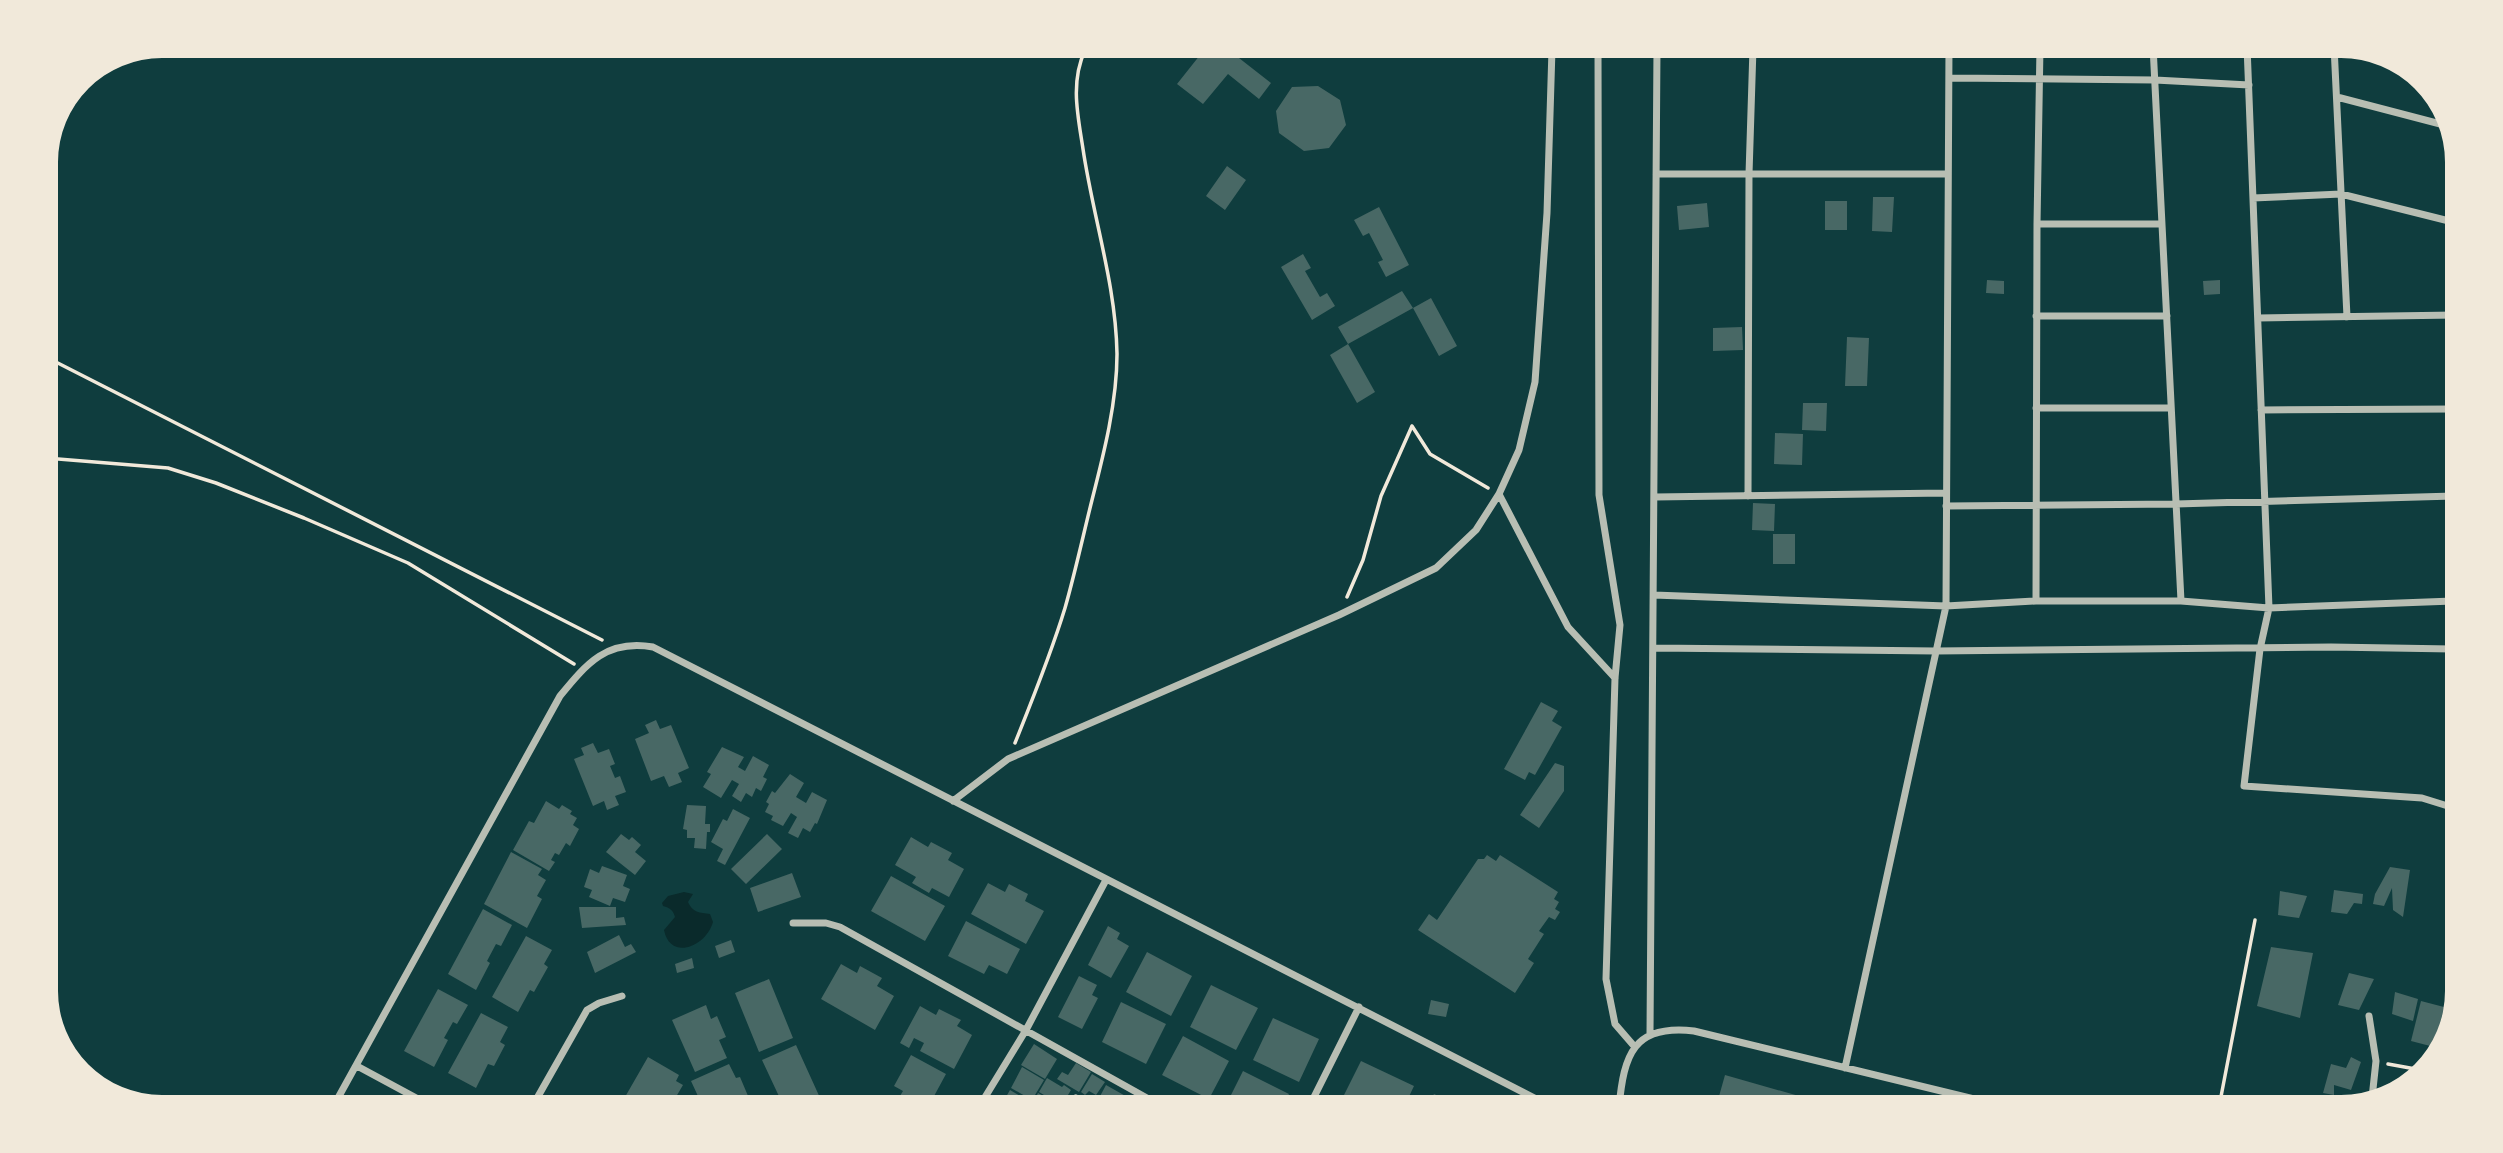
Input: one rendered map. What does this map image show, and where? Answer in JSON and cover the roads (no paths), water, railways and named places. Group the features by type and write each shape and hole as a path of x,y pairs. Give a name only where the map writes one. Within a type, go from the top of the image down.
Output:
{"street":[{"path":"953,801 1008,759 1339,615 1436,569 1476,530 1499,494 1519,450 1535,382 1547,213 1552,58"},
{"path":"1598,58 1599,495 1602,528 1620,625 1615,678 1606,979 1615,1024 1634,1046"},
{"path":"1650,1034 1657,58"},
{"path":"1748,496 1749,174 1753,58"},
{"path":"1845,1068 1946,606 1949,58"},
{"path":"2036,601 2040,58"},
{"path":"2154,58 2181,601"},
{"path":"2248,58 2269,608 2260,649 2244,786 2422,798 2445,805"},
{"path":"2335,58 2347,317"},
{"path":"1949,78 2155,80 2249,85"},
{"path":"2337,97 2438,123"},
{"path":"1656,174 1948,174"},
{"path":"2253,198 2342,194 2445,220"},
{"path":"2037,223 2162,224"},
{"path":"2258,318 2445,315"},
{"path":"2036,316 2167,316"},
{"path":"2036,408 2171,408"},
{"path":"2261,410 2445,409"},
{"path":"1499,494 1568,627 1615,678"},
{"path":"1655,497 1946,494"},
{"path":"1946,506 2176,504 2445,496"},
{"path":"1654,595 1946,606 2036,601 2181,601 2269,608 2445,601"},
{"path":"340,1095 560,696 582,669 616,647 634,644 653,647 1527,1095"},
{"path":"1653,648 1936,651 2331,647 2445,649"},
{"path":"987,1095 1026,1030 1106,880"},
{"path":"793,923 826,923 840,927 1140,1095"},
{"path":"539,1095 587,1010 622,996"},
{"path":"1315,1095 1359,1007"},
{"path":"2369,1016 2376,1061 2373,1090"},
{"path":"1620,1095 1621,1083 1634,1046 1650,1034 1678,1029 1954,1095"},
{"path":"357,1066 409,1095"}],"water":[{"path":"684,892 693,894 688,902 692,908 710,914 713,922 709,931 696,944 680,948 668,940 664,930 675,917 662,903 668,896"}]}
